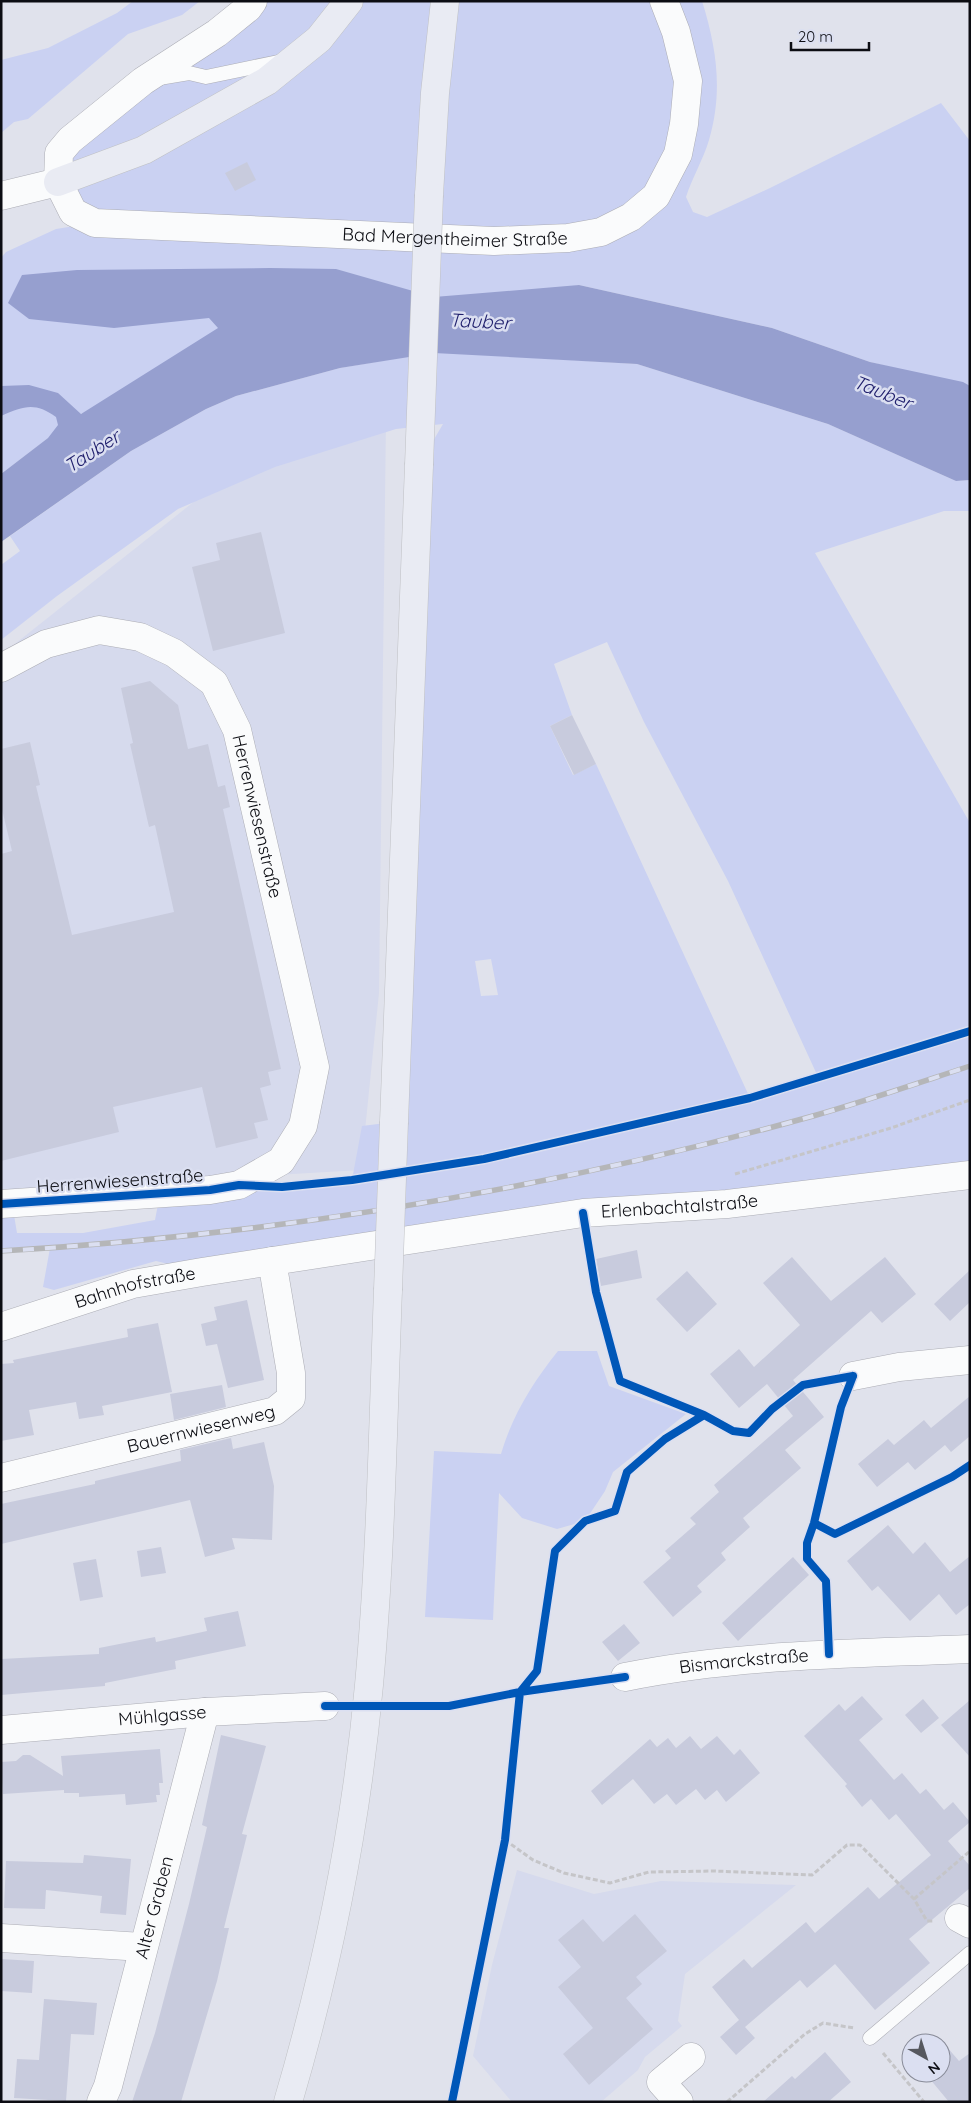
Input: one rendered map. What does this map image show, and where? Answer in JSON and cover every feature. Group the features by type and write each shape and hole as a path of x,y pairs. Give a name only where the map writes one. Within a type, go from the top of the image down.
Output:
{"main road":[{"path":"58,182 144,150 267,81 319,40 349,1"},
{"path":"288,2102 307,2038 330,1939 349,1840 369,1685 378,1560 429,195 435,93 445,1"}],"street":[{"name":"Bad Mergentheimer Straße","path":"253,1 248,8 217,34 142,81 70,140 59,153 58,182 73,212 95,223 494,240 568,238 601,232 631,217 656,196 678,154 684,124 688,81 676,32 664,1"},
{"path":"1,196 58,182"},
{"name":"Herrenwiesenstraße","path":"1,668 46,644 98,630 140,637 166,649 214,683 237,730 315,1066 303,1126 281,1161 240,1185 210,1190 1,1204"},
{"name":"Erlenbachtalstraße","path":"272,1261 583,1213 727,1204 970,1175"},
{"name":"Bahnhofstraße","path":"1,1326 133,1284 272,1261"},
{"name":"Bauernwiesenweg","path":"1,1478 275,1411 291,1398 291,1373 272,1261"},
{"path":"852,1376 899,1367 970,1360"},
{"name":"Bismarckstraße","path":"625,1676 671,1667 806,1654 970,1649"},
{"name":"Mühlgasse","path":"1,1730 205,1712 325,1706"},
{"name":"Alter Graben","path":"101,2102 108,2086 142,1947 205,1712"},
{"path":"1,1938 142,1947"},
{"path":"679,2102 661,2082 691,2057"}],"lane":[{"path":"142,81 189,73 206,77 296,58"},
{"path":"870,2038 970,1953"}],"path":[{"path":"727,1204 727,1176 891,1128 970,1100"},
{"path":"503,1850 506,1832"},
{"path":"505,1840 533,1860 564,1873 610,1883 649,1872 715,1871 812,1875 847,1845 860,1845 914,1900 926,1921 964,1921"},
{"path":"914,1900 970,1851"},
{"path":"727,2102 805,2034 823,2022 857,2028 870,2038 924,2102"}],"shaded area":[{"path":"133,1 200,1 182,15 128,34 28,119 14,122 1,133 1,60 48,48 117,13"},
{"path":"253,1 702,1 714,53 717,88 716,105 709,140 686,197 693,212 707,217 770,188 941,103 970,141 970,386 870,362 772,328 579,285 80,414 1,474 1,258 6,252 56,229 94,223 73,212 59,153"},
{"path":"434,352 637,364 828,424 956,481 970,480 970,511 944,511 815,553 970,823 970,1175 202,1272 156,1261 54,1290 43,1287 50,1248 1,1251 1,1204 12,1203 17,1233 83,1233 155,1220 160,1194 239,1185 282,1187 352,1180 362,1126 394,1122 419,465 443,424 396,429 275,467 178,509 57,596 1,640 1,565 20,551 10,536 131,451 206,409 236,396 340,368","holes":["607,642 644,722 728,881 819,1079 750,1098 596,764 573,775 550,726 572,715 554,664","491,959 498,995 481,996 475,961"]},
{"path":"386,418 379,993 361,1170 1,1191 1,655 225,477"},
{"path":"558,1351 597,1351 609,1386 686,1414 613,1472 605,1491 585,1521 557,1529 522,1518 499,1493 493,1620 425,1617 434,1451 501,1454 511,1426 524,1400"},
{"path":"517,1870 594,1894 661,1881 796,1885 685,1974 678,2021 682,2026 645,2057 638,2070 601,2102 512,2102 473,2056 492,1965"}],"water":[{"name":"Tauber","path":"336,269 434,297 579,285 772,328 870,362 963,382 970,386 970,480 956,481 828,424 637,364 434,353 340,368 236,396 206,409 131,451 1,542 1,474 48,438 58,425 56,417 49,412 35,407 23,408 1,416 1,386 29,385 58,393 81,414 218,328 209,318 114,328 29,319 8,303 22,275 77,270"}],"building":[{"path":"247,162 256,180 235,191 225,173"},
{"path":"261,532 285,633 213,651 192,567 220,560 216,543"},
{"path":"150,681 178,705 188,749 208,744 218,787 225,785 230,807 223,809 281,1069 268,1072 271,1085 260,1088 268,1120 254,1123 258,1138 216,1148 202,1087 113,1107 119,1132 1,1161 1,854 12,851 1,805 1,749 30,742 40,785 36,786 72,935 174,912 155,825 149,827 130,744 133,743 121,688"},
{"path":"572,715 596,764 574,775 550,726"},
{"path":"637,1250 642,1278 601,1286 596,1259"},
{"path":"792,1257 831,1301 885,1257 916,1294 882,1323 871,1311 793,1380 824,1417 785,1450 801,1468 743,1518 750,1527 721,1553 726,1560 697,1586 702,1592 673,1617 643,1582 671,1558 665,1551 696,1524 690,1518 719,1492 714,1485 793,1416 767,1384 739,1408 710,1374 739,1349 754,1367 800,1325 763,1283"},
{"path":"970,1270 970,1302 950,1321 934,1304"},
{"path":"687,1271 717,1304 687,1332 656,1299"},
{"path":"247,1300 264,1380 228,1388 217,1344 206,1346 201,1324 217,1320 214,1307"},
{"path":"158,1323 172,1392 102,1406 104,1415 79,1419 76,1402 29,1410 34,1435 1,1441 1,1364 14,1363 13,1360 128,1337 127,1329"},
{"path":"222,1385 226,1407 174,1420 170,1394"},
{"path":"970,1396 970,1436 951,1452 945,1445 915,1470 908,1462 877,1487 858,1464 888,1439 894,1445 924,1420 931,1428"},
{"path":"231,1438 233,1449 264,1442 274,1486 272,1540 232,1538 235,1549 205,1557 190,1500 1,1544 1,1504 95,1484 95,1481 181,1461 180,1450"},
{"path":"888,1525 913,1554 925,1542 950,1572 970,1556 970,1604 956,1615 939,1594 910,1621 878,1586 872,1591 847,1561"},
{"path":"161,1547 166,1573 141,1577 137,1551"},
{"path":"793,1557 809,1575 738,1641 722,1623"},
{"path":"96,1559 103,1597 80,1601 73,1563"},
{"path":"238,1611 246,1646 175,1661 176,1669 105,1683 105,1686 1,1695 1,1659 99,1654 99,1648 155,1637 156,1642 207,1631 204,1618"},
{"path":"624,1624 640,1643 618,1661 602,1642"},
{"path":"862,1696 883,1719 859,1740 894,1780 902,1773 920,1794 926,1789 944,1810 953,1802 970,1822 948,1841 970,1866 970,1888 909,1939 930,1963 875,2010 835,1964 807,1988 800,1980 745,2027 755,2038 736,2055 720,2037 739,2020 712,1987 744,1959 752,1968 806,1922 815,1933 868,1887 879,1899 931,1855 896,1814 889,1820 871,1799 862,1807 845,1786 847,1784 804,1736 839,1704 845,1711"},
{"path":"923,1699 939,1718 921,1733 905,1715"},
{"path":"970,1700 970,1757 941,1725"},
{"path":"221,1735 266,1746 242,1834 247,1835 224,1928 229,1928 217,1981 181,2102 132,2102 155,2033 189,1904 207,1827 202,1825"},
{"path":"690,1736 701,1749 717,1736 734,1755 740,1749 760,1773 726,1802 717,1790 705,1800 696,1789 676,1805 667,1794 654,1804 633,1779 602,1805 591,1791 650,1739 657,1747 668,1738 676,1748"},
{"path":"160,1749 163,1783 159,1783 160,1795 156,1795 157,1802 126,1805 125,1794 79,1797 79,1793 64,1793 64,1790 3,1794 1,1762 16,1761 23,1755 30,1755 63,1776 61,1756"},
{"path":"84,1855 131,1859 126,1915 100,1913 102,1896 46,1890 45,1909 4,1908 6,1861 83,1863"},
{"path":"635,1914 667,1951 636,1977 642,1984 626,1998 653,2029 589,2085 563,2054 593,2028 558,1987 581,1967 558,1940 583,1919 603,1942"},
{"path":"1,1959 34,1961 32,1993 1,1991"},
{"path":"44,1999 97,2003 94,2035 71,2034 66,2101 14,2098 17,2059 39,2060"},
{"path":"825,2052 851,2082 828,2102 763,2102 792,2076 795,2079"},
{"path":"951,2052 959,2061 970,2053 970,2102 949,2102 933,2083 951,2083"}],"railway":[{"path":"1,1251 103,1244 309,1221 512,1187 614,1166 813,1116 970,1066"}],"cycle path":[{"path":"1,1204 210,1190 239,1185 282,1187 352,1180 484,1159 750,1098 970,1031"},
{"path":"583,1213 596,1292 620,1381 704,1415"},
{"path":"829,1654 826,1581 807,1559 807,1543 814,1523 841,1407 853,1376"},
{"path":"452,2102 505,1840 520,1692 537,1671 555,1551 585,1521 615,1511 627,1472 665,1439 704,1415 733,1431 749,1433 772,1409 803,1385 853,1376"},
{"path":"814,1523 835,1534 952,1477 970,1465"},
{"path":"325,1706 449,1706 520,1692 625,1677"}]}
